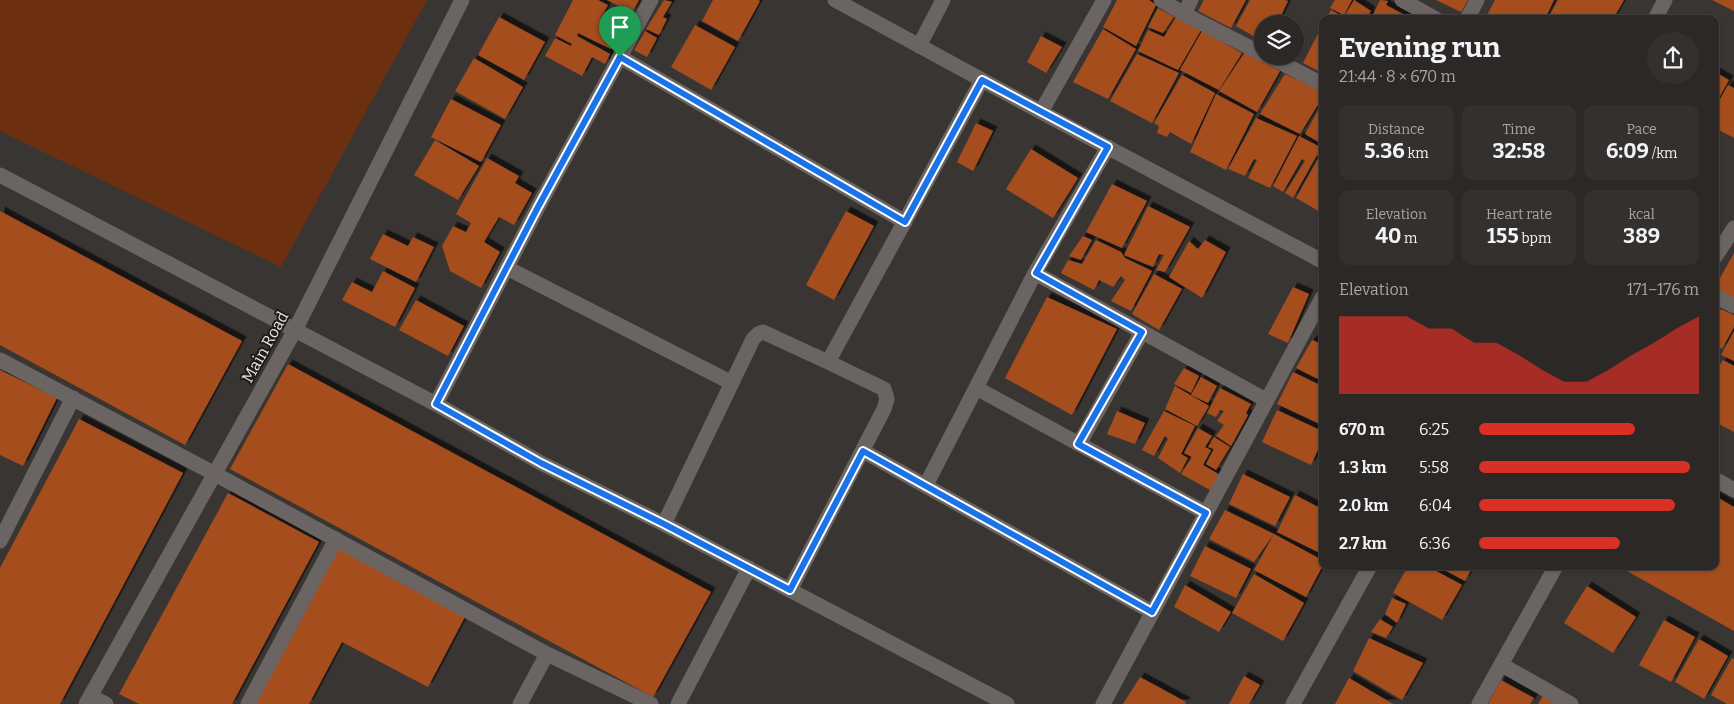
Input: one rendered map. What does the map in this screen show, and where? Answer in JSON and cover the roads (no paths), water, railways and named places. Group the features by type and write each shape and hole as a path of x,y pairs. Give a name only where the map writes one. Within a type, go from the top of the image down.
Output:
{"street":[{"name":"Main Road","path":"89,700 295,330 462,0"},
{"path":"436,404 506,268 651,0"},
{"path":"835,0 1319,259"},
{"path":"919,46 942,0"},
{"path":"1041,112 1104,0"},
{"path":"1161,0 1254,50"},
{"path":"1184,14 1191,0"},
{"path":"1402,0 1429,15"},
{"path":"1469,15 1477,0"},
{"path":"1657,15 1665,0"},
{"path":"620,57 905,222"},
{"path":"1285,65 1319,82"},
{"path":"828,362 982,80"},
{"path":"926,485 1036,273 1108,147"},
{"path":"0,175 436,404 541,463 664,524 1007,704"},
{"path":"1719,251 1734,228"},
{"path":"506,268 732,383"},
{"path":"1036,273 1266,400"},
{"path":"1719,298 1734,306"},
{"path":"1103,704 1319,303"},
{"path":"664,524 753,339 758,334 763,332 884,389 887,399 884,410 790,590"},
{"path":"1078,444 1142,332"},
{"path":"0,360 74,398 547,654 651,704"},
{"path":"976,388 1206,513"},
{"path":"0,541 74,398"},
{"path":"863,451 1152,612"},
{"path":"1719,481 1734,490"},
{"path":"248,704 336,539"},
{"path":"678,704 749,568"},
{"path":"1293,704 1352,602 1368,570"},
{"path":"1479,704 1554,570"},
{"path":"520,704 547,654"},
{"path":"1502,665 1571,704"},
{"path":"89,700 106,704"}]}
